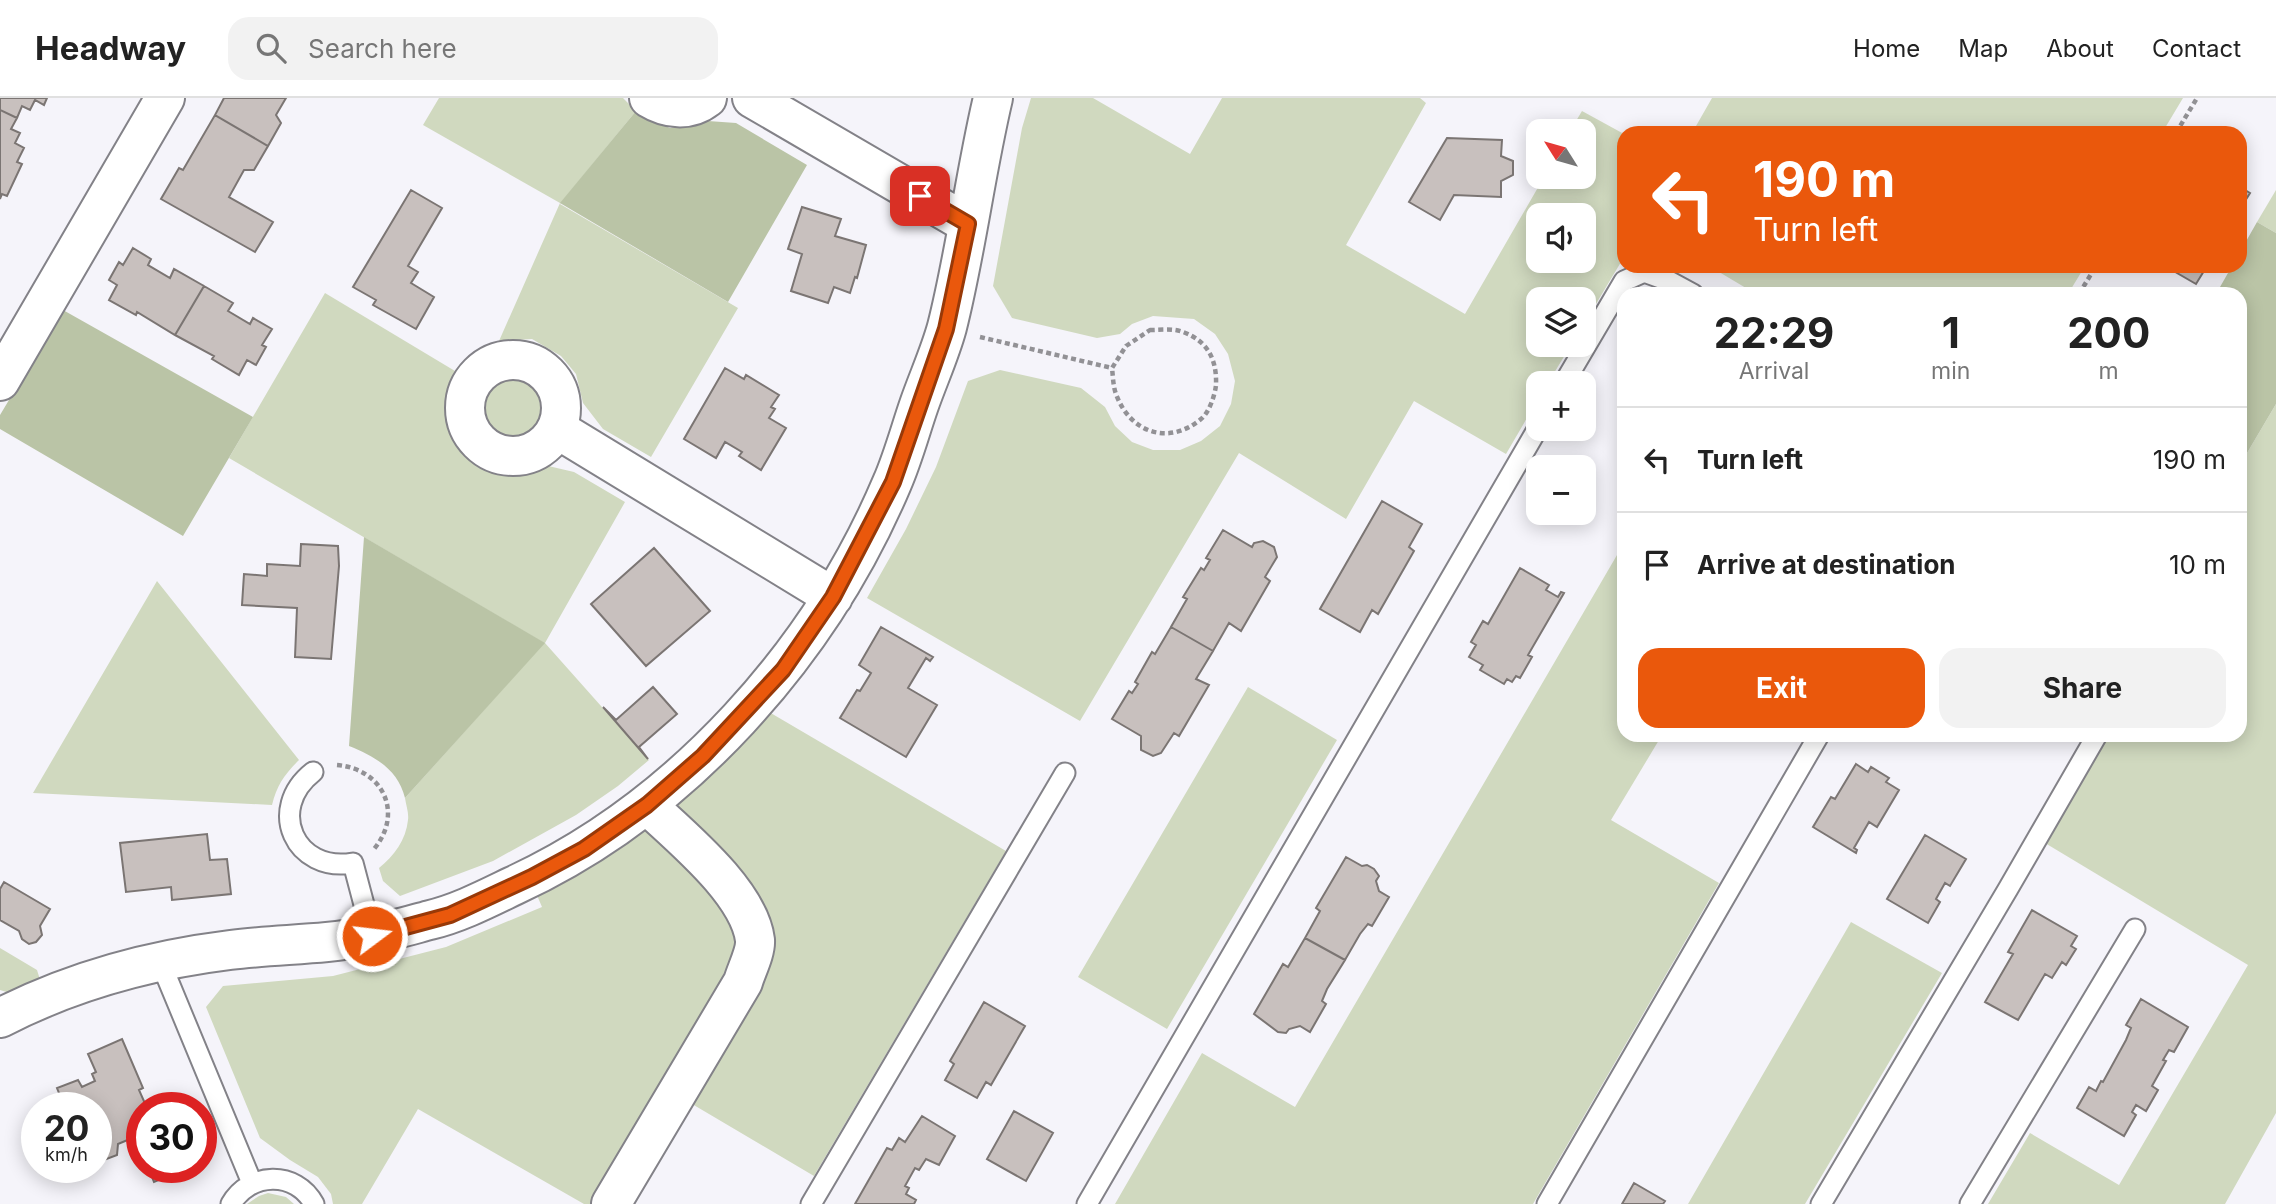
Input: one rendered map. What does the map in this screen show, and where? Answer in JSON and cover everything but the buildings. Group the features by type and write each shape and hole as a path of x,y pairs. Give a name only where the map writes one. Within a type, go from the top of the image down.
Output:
{"street":[{"path":"0,381 165,98"},
{"path":"649,98 673,108 688,107 707,98"},
{"path":"752,98 968,224"},
{"path":"0,1018 83,982 160,961 229,950 372,936 450,915 532,877 584,849 647,805 703,756 783,670 833,597 893,482 946,329 993,98"},
{"path":"557,429 833,597"},
{"path":"611,1204 743,982 755,942 743,907 719,874 647,805"}],"lane":[{"path":"1620,287 1624,281 1642,273"},
{"path":"1647,273 1680,287"},
{"path":"1571,371 1617,293"},
{"path":"1087,1204 1530,441"},
{"path":"1548,1204 1815,742"},
{"path":"1821,1204 2093,742"},
{"path":"313,772 302,781 293,796 289,813 291,830 299,846 312,857 328,864 353,863 372,936"},
{"path":"811,1204 1065,773"},
{"path":"1970,1204 2135,929"},
{"path":"160,961 252,1183"},
{"path":"231,1204 242,1189 252,1183 276,1178 295,1184 309,1194 314,1204"}],"path":[{"path":"2180,126 2197,98"},
{"path":"946,329 1112,368"},
{"path":"1150,330 1181,331 1204,343 1217,366 1215,393 1203,418 1179,433 1153,434 1131,419 1116,394 1112,368 1126,346 1150,330"},
{"path":"313,772 338,765 352,767 376,782 384,794 388,822 384,836 376,848 353,863"}],"green space":[{"path":"439,98 623,98 636,111 560,204 738,308 651,457 603,429 583,403 576,374 561,356 532,339 499,341 560,203 423,125"},
{"path":"1031,98 1093,98 1190,154 1222,98 1420,98 1426,103 1346,245 1465,314 1526,208 1526,273 1596,273 1596,203 1529,203 1537,189 1596,189 1596,119 1577,119 1582,111 1617,130 1617,269 1596,304 1596,287 1526,287 1526,357 1564,357 1555,371 1526,371 1526,420 1506,454 1414,401 1346,519 1239,453 1080,721 867,598 906,529 936,467 968,381 1000,370 1081,388 1105,407 1115,426 1132,442 1153,450 1180,450 1201,441 1220,426 1231,404 1235,381 1228,354 1215,334 1194,319 1153,316 1132,324 1120,334 1097,338 1012,318 993,286 1022,128"},
{"path":"1712,98 2183,98 2166,126 1696,126"},
{"path":"636,111 670,128 708,121 736,123 807,165 728,302 560,203"},
{"path":"2276,190 2276,233 2257,222"},
{"path":"2257,222 2276,233 2276,404 2247,453 2247,287 2220,287 2228,273 2247,273 2247,240"},
{"path":"1721,273 2081,273 2072,287 1744,287"},
{"path":"325,293 455,371 447,397 452,429 459,444 482,466 497,473 513,475 532,472 544,465 574,472 625,502 545,643 649,760 618,786 576,815 493,861 400,896 383,881 379,868 394,853 405,834 408,817 405,798 544,643 229,458"},
{"path":"63,310 253,417 183,536 0,429 0,415"},
{"path":"515,373 527,375 538,382 545,393 545,417 538,428 527,435 515,437 503,435 492,428 485,417 483,405 485,393 492,382 503,375"},
{"path":"2276,404 2276,1113 2225,1204 1988,1204 2030,1133 2119,1185 2248,965 2045,843 2104,742 2247,742 2247,453"},
{"path":"364,537 545,643 405,798 391,771 367,754 349,746"},
{"path":"1617,555 1617,742 1658,742 1611,820 1719,883 1533,1204 1115,1204 1202,1053 1295,1107"},
{"path":"157,581 299,760 282,781 272,805 33,793"},
{"path":"1248,687 1337,740 1167,1029 1078,977"},
{"path":"769,712 1006,851 814,1176 687,1101 766,954 678,813 679,797"},
{"path":"650,830 665,842 731,918 740,943 737,961 594,1204 584,1204 418,1109 362,1204 333,1204 331,1194 318,1177 260,1138 206,1007 223,986 333,976 446,947 542,907 536,893 634,831"},
{"path":"1851,922 1942,973 1805,1204 1688,1204"},
{"path":"0,948 37,970 42,986 19,996 0,990"},
{"path":"268,1193 286,1197 294,1204 247,1204"}],"route":[{"path":"372,936 450,915 532,877 584,849 647,805 703,756 783,670 833,597 893,482 946,329 968,224 920,196"}]}
